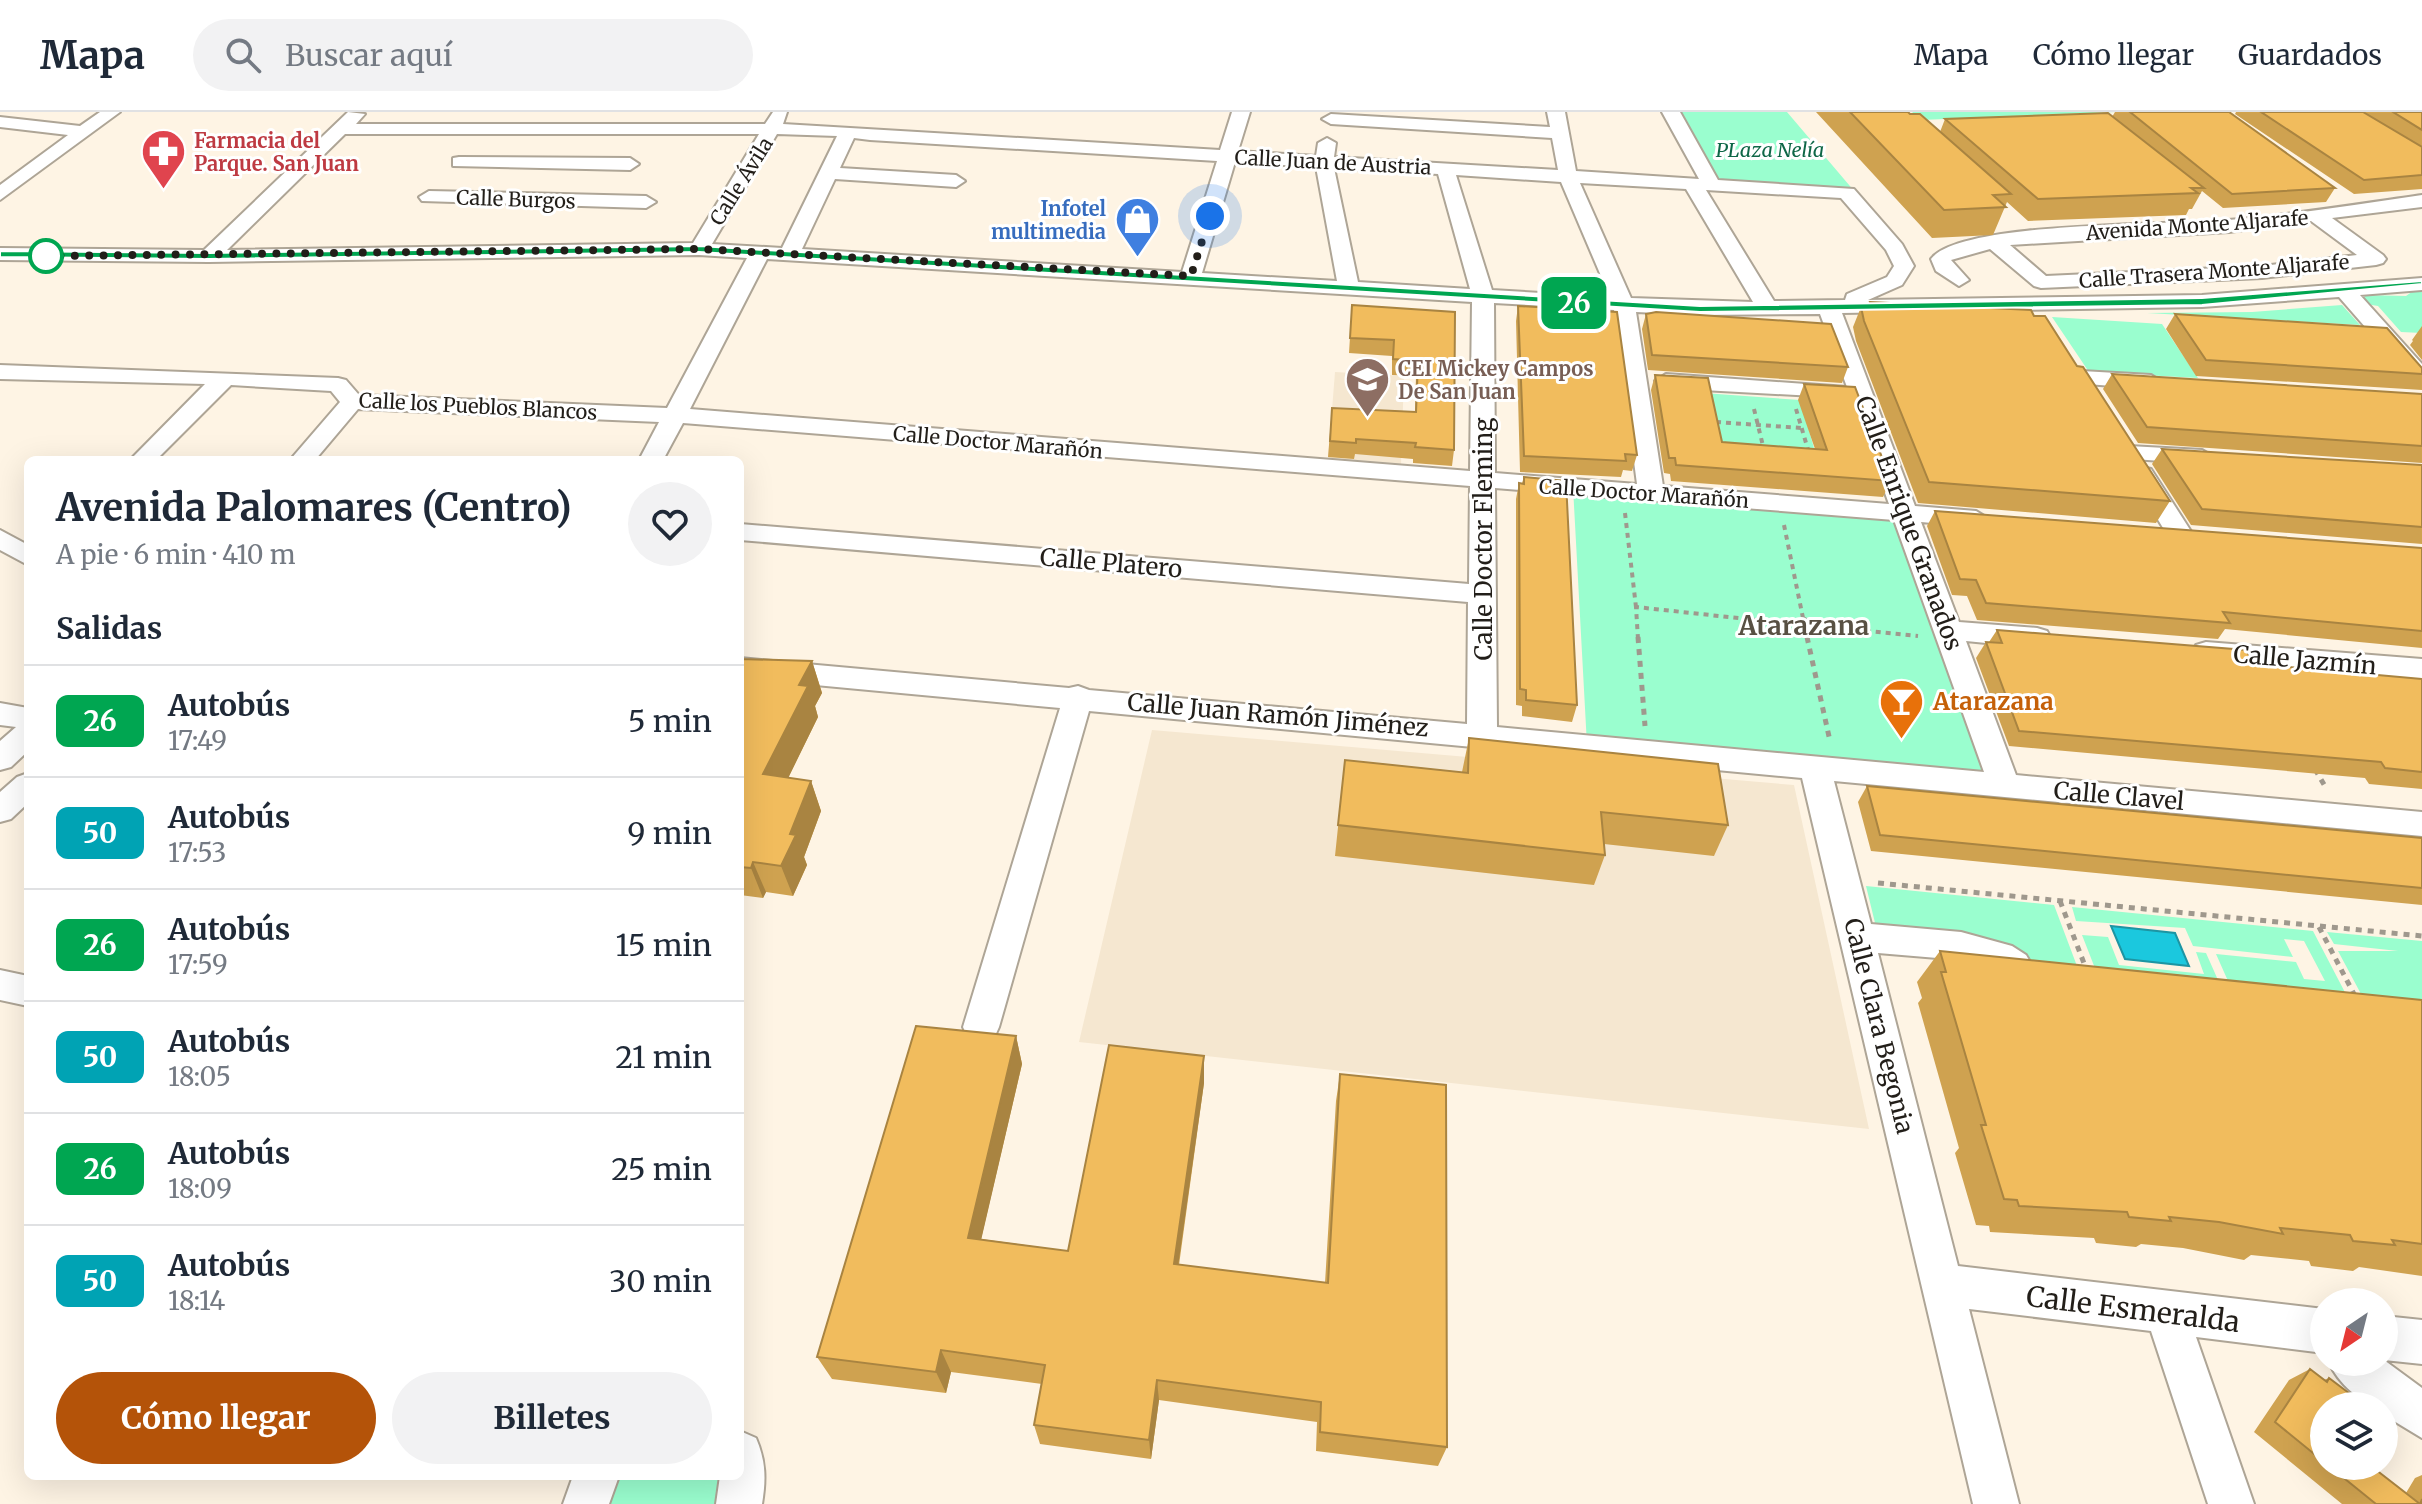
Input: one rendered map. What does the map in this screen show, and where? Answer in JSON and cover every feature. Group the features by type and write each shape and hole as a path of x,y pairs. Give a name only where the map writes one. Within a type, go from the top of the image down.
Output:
{"street":[{"path":"0,194 111,112"},
{"path":"209,256 359,112"},
{"path":"462,129 478,112"},
{"path":"573,128 585,112"},
{"name":"Calle Burgos","path":"604,202 630,164 684,112"},
{"path":"1191,276 1241,112"},
{"path":"1556,112 1568,176 1625,312 1651,493"},
{"path":"1671,112 1701,184 1767,308"},
{"path":"1349,287 1324,163 1331,116 1560,133"},
{"path":"341,129 664,128 777,121"},
{"name":"Calle Juan de Austria","path":"777,121 848,132 1847,193 1878,227"},
{"name":"Calle Ávila","path":"699,249 777,121"},
{"path":"1,122 83,132"},
{"path":"790,253 848,132"},
{"path":"459,162 630,164"},
{"name":"Calle Doctor Fleming","path":"1445,168 1483,296 1485,481 1482,734"},
{"path":"829,173 956,181"},
{"path":"2334,192 2360,210"},
{"name":"Calle Burgos","path":"429,197 646,202"},
{"name":"Avenida Monte Aljarafe","path":"1928,254 1941,259 1971,246 2029,236 2229,226 2422,201"},
{"path":"2206,207 2229,226"},
{"path":"2005,215 2029,236"},
{"name":"Calle Trasera Monte Aljarafe","path":"1993,241 2041,282 2262,272 2376,259 2316,216"},
{"path":"1878,227 1928,254 1973,292 1968,303"},
{"path":"1878,227 1899,253 1908,292 1929,303 1942,327"},
{"path":"5,258 699,249 761,251 1483,296 1838,331"},
{"path":"653,456 761,251"},
{"path":"1799,306 1868,294 1895,281 1928,254"},
{"path":"1904,274 1907,277 1919,273 1928,254"},
{"path":"1571,314 1828,305 2202,301 2422,284"},
{"path":"2345,291 2422,378"},
{"path":"2033,303 2048,325"},
{"name":"Calle Enrique Granados","path":"1828,305 2005,786"},
{"path":"2151,319 2213,323"},
{"path":"2352,331 2383,333"},
{"path":"2065,352 2097,403"},
{"name":"Calle los Pueblos Blancos","path":"3,374 225,378 338,385 352,402 674,415"},
{"path":"146,456 225,378"},
{"path":"2082,378 2170,383"},
{"path":"1635,379 1863,394"},
{"path":"305,456 352,402"},
{"name":"Calle Doctor Marañón","path":"674,415 1997,520"},
{"path":"2113,428 2181,536"},
{"path":"2129,453 2229,459"},
{"name":"Calle Platero","path":"744,532 1482,594"},
{"path":"2150,533 2211,538"},
{"path":"0,538 24,554"},
{"path":"1949,634 2060,640"},
{"name":"Calle Jazmín","path":"2171,649 2422,669"},
{"name":"Calle Juan Ramón Jiménez","path":"744,668 1078,696 1826,768"},
{"path":"981,1027 1078,696"},
{"path":"0,714 24,718"},
{"path":"0,759 24,738"},
{"name":"Calle Clavel","path":"1826,768 2422,824"},
{"name":"Calle Clara Begonia","path":"1826,768 1843,880 1996,1504"},
{"path":"0,810 24,789"},
{"path":"1857,937 1975,949 1998,955 2014,965"},
{"path":"0,985 24,990"},
{"name":"Calle Esmeralda","path":"1942,1285 2310,1333"},
{"path":"2167,1314 2231,1504"},
{"path":"2398,1339 2422,1342"},
{"path":"2369,1376 2422,1416"},
{"path":"586,1504 595,1480"},
{"path":"744,1480 750,1503"}],"path":[{"path":"1749,387 1803,618 1816,626 1949,634"},
{"path":"1791,389 1811,461"},
{"path":"1718,433 1716,422 1802,428"},
{"path":"1623,491 1647,751"},
{"path":"1636,607 1793,624 1806,632 1814,631 1816,626"},
{"path":"1793,624 1803,618"},
{"path":"1806,632 1826,768"},
{"path":"1843,880 2422,936"},
{"path":"2060,901 2090,980 2084,979"},
{"path":"2318,926 2361,1008"},
{"path":"2357,999 2367,1000"}],"shaded area":[{"name":"CEI Mickey Campos De San Juan","path":"1335,372 1404,376 1401,465 1328,460"},
{"path":"1152,730 1794,785 1869,1129 1079,1042"}],"green space":[{"name":"PLaza Nelía","path":"1679,112 1787,112 1855,192 1717,181"},
{"path":"1912,112 2116,112 1921,120"},
{"path":"2413,291 2422,292 2422,333 2401,332 2378,306 2366,304 2364,295 2406,296"},
{"path":"2342,305 2360,325 2147,313 2252,312"},
{"path":"2052,317 2162,324 2198,378 2089,372"},
{"path":"1703,393 1800,400 1819,465 1716,458"},
{"path":"1573,487 1905,513 2005,786 1587,745"},
{"path":"1866,886 2054,905 2080,974 2033,969 2002,944 1989,939 1876,927"},
{"path":"2072,907 2313,931 2350,1002 2232,990 2216,954 2296,962 2304,979 2325,981 2304,941 2284,939 2293,957 2193,946 2185,928 2076,921"},
{"path":"2327,932 2422,941 2422,1009 2361,994 2338,951 2398,951 2334,944"},
{"path":"2082,935 2108,937 2119,965 2204,974 2196,952 2206,953 2222,989 2098,976"},
{"path":"617,1480 720,1480 717,1504 608,1504"}],"water":[{"path":"2111,926 2175,933 2189,966 2125,959"}],"building":[{"path":"1850,112 1920,114 2011,194 1993,195 2006,207 1944,210"},
{"path":"2130,112 2229,112 2335,188 2232,194"},
{"path":"2261,112 2363,112 2422,147 2422,175 2364,180"},
{"path":"2393,112 2422,112 2422,130"},
{"path":"2108,113 2204,188 2191,188 2198,193 2038,199 1945,119"},
{"path":"1870,302 2031,310 2034,316 2045,316 2077,366 2083,367 2170,501 1929,482 1864,321 1861,307 1872,308"},
{"path":"1352,305 1455,312 1454,450 1415,447 1416,443 1356,439 1356,443 1330,441 1332,408 1416,412 1418,361 1393,359 1394,340 1350,338"},
{"path":"1518,306 1617,312 1637,455 1625,454 1626,461 1524,456"},
{"path":"1656,312 1831,324 1848,367 1652,355 1646,314"},
{"path":"2175,314 2387,328 2422,368 2422,374 2206,360"},
{"path":"2112,374 2422,394 2422,446 2147,427"},
{"path":"1655,375 1708,378 1722,442 1827,450 1804,384 1855,387 1891,481 1676,465 1675,458 1669,458"},
{"path":"2162,449 2422,465 2422,527 2202,509"},
{"path":"1524,477 1566,481 1577,705 1526,700 1526,690 1520,689 1519,483 1524,484"},
{"path":"1935,511 2422,548 2422,631 2223,612 2230,623 1986,603 1976,580 1960,579"},
{"path":"1997,630 2246,650 2254,664 2422,679 2422,772 2385,768 2381,762 2019,731 1986,642 2002,643"},
{"path":"744,659 812,661 799,685 808,686 763,774 811,781 790,834 796,835 781,866 753,862 751,868 744,867"},
{"path":"1469,738 1718,764 1728,825 1601,812 1605,855 1338,825 1345,760 1468,773"},
{"path":"1867,786 2422,838 2422,888 1880,835"},
{"path":"1940,951 2422,1000 2422,1244 2392,1240 2395,1245 2353,1241 2350,1235 2280,1228 2283,1234 2219,1222 2129,1217 2127,1212 2019,1206 2017,1200 2004,1199 1981,1125 1986,1125 1941,972 1946,972"},
{"path":"916,1026 1016,1036 968,1238 1068,1251 1109,1045 1204,1056 1174,1264 1328,1283 1340,1074 1446,1085 1447,1447 1320,1432 1321,1402 1157,1380 1149,1440 1034,1425 1045,1365 941,1350 936,1372 817,1357"},
{"path":"2310,1369 2310,1376 2319,1376 2327,1382 2329,1378 2348,1392 2310,1392 2310,1451 2275,1422"},
{"path":"2346,1480 2389,1480 2420,1504 2376,1504"}],"bus line":[{"name":"26","path":"0,254 209,256 699,249 1191,276 1700,309 2202,301 2422,284"}],"place":[{"name":"Farmacia del Parque. San Juan","path":"163,191"},
{"name":"Infotel multimedia","path":"1137,258"},
{"name":"CEI Mickey Campos De San Juan","path":"1367,418"},
{"name":"Atarazana","path":"1902,740"}],"district":[{"name":"Atarazana","path":"1804,625"}],"route":[{"path":"46,256 699,249 1191,276 1210,216"}]}
